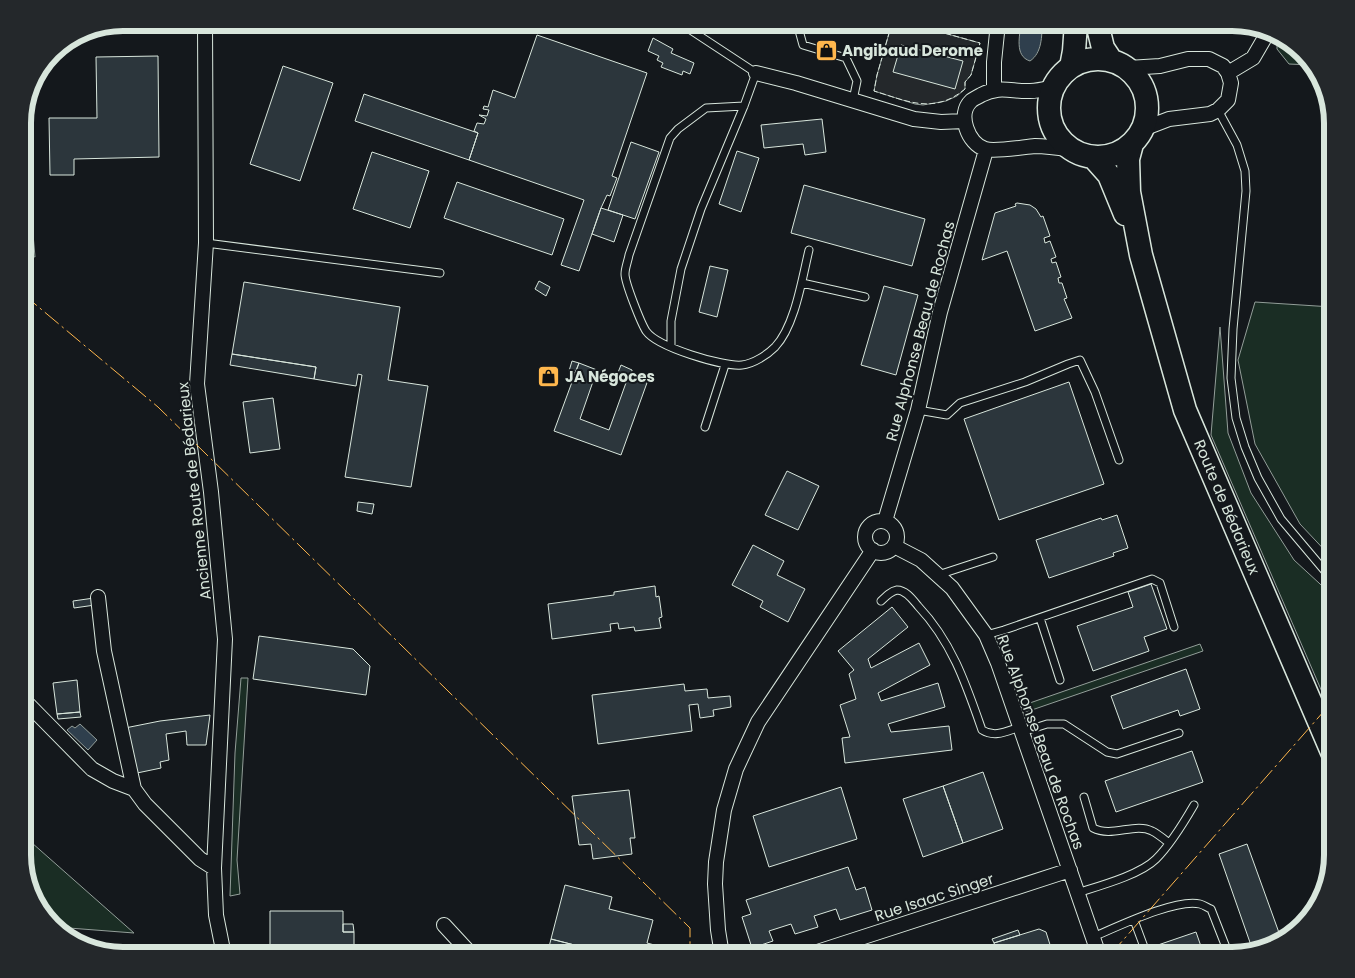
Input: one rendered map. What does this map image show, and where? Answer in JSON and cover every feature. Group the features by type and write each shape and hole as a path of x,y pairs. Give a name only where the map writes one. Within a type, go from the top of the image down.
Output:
{"main road":[{"path":"1070,67 1074,51 1075,31"},
{"path":"1099,31 1103,48 1119,64 1138,78 1148,103 1147,116 1137,137 1120,152 1114,154 1083,154 1062,142 1054,130 1049,116 1049,101 1053,87 1060,76 1070,67 1083,61 1097,58 1119,64"},
{"name":"Route de Bédarieux","path":"1137,137 1128,159 1129,192 1141,255 1185,410 1324,733"},
{"name":"Route de Bédarieux","path":"1083,154 1109,175 1141,255"}],"street":[{"name":"Ancienne Route de Bédarieux","path":"205,31 206,243 197,384 211,492 225,639 214,868 216,915 222,947"},
{"path":"994,90 997,31"},
{"path":"1228,73 1253,58 1265,37"},
{"path":"1119,64 1160,66 1188,59 1209,58 1223,66 1228,73 1231,83 1231,92 1228,100 1218,110 1201,115 1169,119 1137,137"},
{"path":"756,73 796,83 914,119 941,122 964,121"},
{"path":"1053,87 1029,91 994,90 971,101 966,110 964,121 973,141 986,150 1054,146 1083,154"},
{"name":"Rue Alphonse Beau de Rochas","path":"885,521 918,410 940,312 986,150"},
{"path":"885,521 891,524 897,534 897,541 894,546 884,552 873,550 866,542 866,530 874,522 885,521"},
{"name":"Rue Alphonse Beau de Rochas","path":"894,546 921,560 952,588 986,635 998,663 1096,947"},
{"path":"721,947 715,884 716,862 724,810 736,769 758,722 873,550"},
{"path":"98,597 104,651 134,789 145,804 193,852 214,868"},
{"path":"31,706 92,769 113,781 134,789"},
{"name":"Rue Isaac Singer","path":"835,947 1070,870"},
{"path":"444,925 464,947"}],"lane":[{"path":"671,348 671,321 681,269 701,210 756,73 693,31"},
{"path":"799,31 803,45 846,58 857,81 853,100"},
{"path":"744,106 706,108 678,129 670,138 629,255 625,275 639,316 647,333 671,348 725,364 744,365 760,358 774,348 783,337 797,302 809,250"},
{"path":"1218,110 1238,145 1245,171 1246,191 1233,329 1231,378 1236,418 1245,447 1258,478 1281,519 1324,570"},
{"path":"206,243 440,273"},
{"path":"802,283 865,297"},
{"path":"918,410 947,415 960,403 1025,382 1080,360 1095,392 1119,460"},
{"path":"705,427 725,364"},
{"path":"938,575 993,557"},
{"path":"986,635 1152,579 1160,584 1174,627"},
{"path":"881,600 892,592 899,590 908,595 929,617 958,663 982,730 987,733 996,734 1047,724 1064,724 1107,752 1117,754 1180,733"},
{"path":"1040,618 1060,680"},
{"path":"1084,797 1093,828 1101,832 1138,829 1151,830 1169,843"},
{"path":"1077,893 1133,874 1155,860 1183,825 1194,805"},
{"path":"1092,937 1158,911 1182,904 1199,904 1211,909 1226,947"},
{"path":"1134,920 1144,947"}],"green space":[{"path":"1277,43 1288,50 1303,65 1289,64 1277,49"},
{"path":"31,211 35,257 31,256"},
{"path":"1255,302 1324,306 1324,550 1300,524 1255,444 1238,360"},
{"path":"1220,327 1228,433 1251,493 1294,560 1324,588 1324,696 1211,435"},
{"path":"1200,644 1203,651 1026,712 1028,705 1024,705"},
{"path":"241,678 248,678 237,860 240,894 230,896 235,753"},
{"path":"31,842 134,933 67,928 50,911 38,890 31,861"}],"shaded area":[{"path":"890,31 937,31 980,43 971,75 965,82 965,89 957,96 946,101 923,105 915,104 874,91"}],"water":[{"path":"1020,31 1042,31 1039,49 1030,61 1022,55 1019,39"},
{"path":"80,724 97,740 88,750 67,730 72,726 75,728"}],"building":[{"path":"537,35 647,73 612,176 617,178 610,196 607,195 601,208 579,271 561,265 584,200 469,160 478,133 474,131 477,123 484,124 486,119 479,115 487,116 489,110 483,109 484,106 488,107 493,90 515,98"},
{"path":"653,38 673,49 671,53 694,63 690,74 683,71 682,75 661,67 663,63 657,60 659,56 648,51"},
{"path":"901,45 963,61 955,89 893,72"},
{"path":"158,56 159,157 74,159 74,175 50,175 49,118 97,118 96,57"},
{"path":"283,66 333,83 300,181 250,164"},
{"path":"364,94 478,133 469,160 355,121"},
{"path":"822,119 826,152 805,155 803,144 764,148 761,125"},
{"path":"631,142 659,152 635,219 608,210"},
{"path":"737,151 759,158 741,212 719,204"},
{"path":"372,152 429,171 410,228 353,209"},
{"path":"457,182 564,219 552,255 444,218"},
{"path":"804,185 925,219 912,266 791,233"},
{"path":"1015,204 1030,205 1036,209 1041,217 1043,216 1050,236 1044,238 1045,243 1050,241 1056,257 1051,259 1052,263 1056,262 1061,277 1058,278 1059,283 1062,283 1067,298 1064,299 1072,318 1035,331 1007,251 982,260 995,213 1016,206"},
{"path":"601,208 623,215 614,242 592,234"},
{"path":"710,266 728,270 717,317 699,312"},
{"path":"539,281 550,287 546,296 535,289"},
{"path":"244,282 400,307 388,380 428,386 411,487 345,477 362,375 358,374 356,386 314,379 316,367 232,354"},
{"path":"884,286 918,295 896,375 861,365"},
{"path":"232,354 316,367 314,379 230,365"},
{"path":"572,361 579,363 575,373 569,371"},
{"path":"579,363 597,370 580,419 609,430 627,380 617,375 621,365 632,370 632,373 648,380 621,455 554,431"},
{"path":"1069,382 1104,484 999,520 964,419"},
{"path":"273,398 280,449 250,453 243,402"},
{"path":"787,471 819,486 798,530 765,515"},
{"path":"358,502 374,504 372,514 357,511"},
{"path":"1117,515 1128,548 1113,553 1114,556 1049,578 1036,540 1101,518 1102,520"},
{"path":"753,545 784,561 777,575 805,589 788,622 760,607 763,601 732,585"},
{"path":"1151,584 1167,629 1144,637 1149,651 1093,671 1077,626 1133,607 1128,592"},
{"path":"655,586 656,597 659,596 662,617 659,618 661,628 635,631 634,627 619,629 618,623 610,624 611,631 552,639 548,604 614,595 614,592"},
{"path":"94,598 95,605 74,608 73,601"},
{"path":"892,607 908,627 868,659 871,668 919,643 930,665 878,693 881,701 938,683 945,707 888,724 891,732 949,726 952,750 845,763 842,738 850,737 840,705 856,699 849,674 854,670 838,651"},
{"path":"259,636 353,649 370,666 366,695 253,679"},
{"path":"1186,669 1200,709 1180,716 1178,710 1123,729 1111,696"},
{"path":"77,680 80,712 57,714 53,683"},
{"path":"684,684 685,691 707,689 708,698 730,696 731,707 713,710 714,716 700,718 698,704 689,705 692,731 598,744 592,695"},
{"path":"80,712 81,717 58,719 57,714"},
{"path":"210,715 206,745 187,745 186,731 166,734 169,760 160,762 161,768 137,773 125,728 160,721"},
{"path":"1192,751 1203,782 1116,812 1105,781"},
{"path":"983,772 1003,829 963,843 943,786"},
{"path":"943,786 963,843 923,857 903,799"},
{"path":"841,787 857,839 769,867 753,816"},
{"path":"629,790 635,838 630,838 632,854 593,859 591,844 579,845 572,796"},
{"path":"1247,844 1279,933 1262,942 1251,945 1219,854"},
{"path":"848,867 856,890 865,887 872,910 840,920 836,909 814,916 818,927 795,934 791,924 769,931 773,941 752,947 742,917 751,914 746,900"},
{"path":"565,885 612,897 609,909 653,920 647,943 662,947 582,947 551,939"},
{"path":"270,911 343,911 343,932 354,932 354,947 270,947"},
{"path":"343,924 353,924 354,932 343,932"},
{"path":"1039,929 1046,932 1051,947 995,947 994,943"},
{"path":"1018,930 1020,935 994,943 992,939"},
{"path":"1196,932 1201,947 1155,947"},
{"path":"551,939 582,947 549,947"}],"fence":[{"path":"890,31 874,91 920,104 942,102 954,97 965,89 965,82 971,75 980,43 937,31"}],"power":[{"path":"31,301 158,407 690,928 690,947"},
{"path":"1117,947 1324,711"}],"place":[{"name":"Angibaud Derome","path":"826,50"},
{"name":"JA Négoces","path":"549,376"}]}
